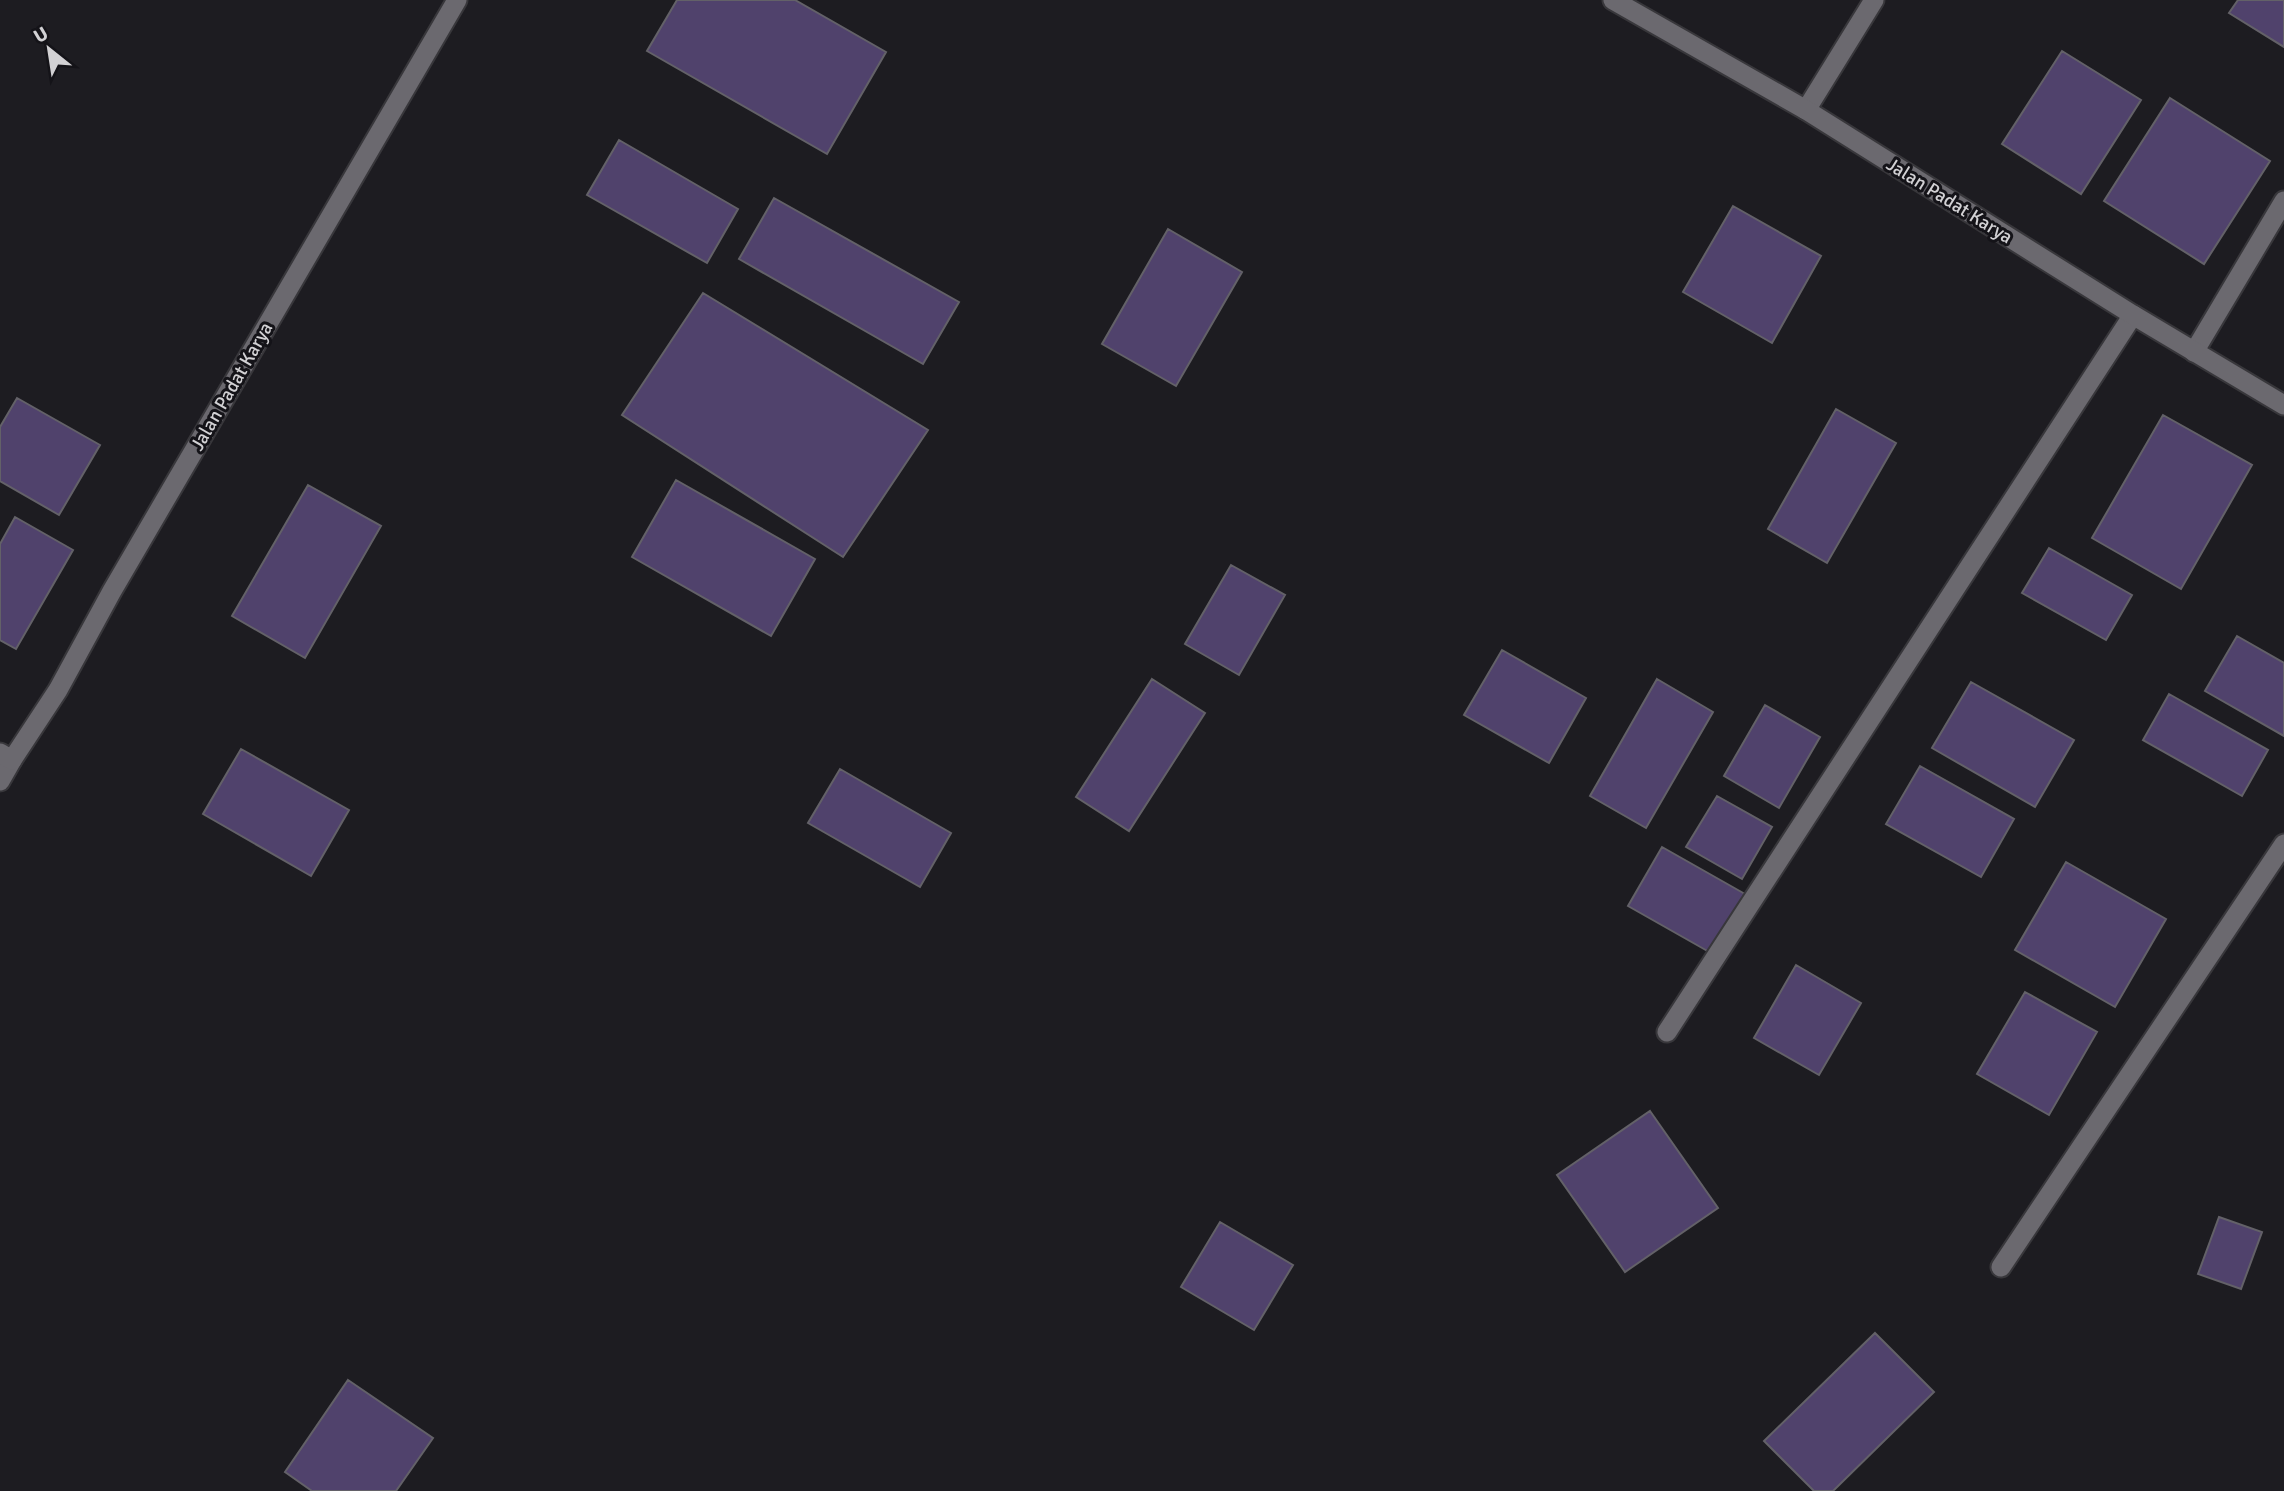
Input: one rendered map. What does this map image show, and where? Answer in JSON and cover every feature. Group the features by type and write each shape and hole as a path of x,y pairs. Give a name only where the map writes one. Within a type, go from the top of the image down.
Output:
{"street":[{"name":"Jalan Padat Karya","path":"0,781 6,756 58,690 112,591 457,0"},
{"name":"Jalan Padat Karya","path":"1613,0 1806,110 2133,315 2284,405"},
{"path":"1806,110 1874,0"},
{"path":"2194,352 2284,201"},
{"path":"1667,1032 2133,315"},
{"path":"2001,1267 2284,844"}],"building":[{"path":"677,0 795,0 886,52 827,154 647,51"},
{"path":"2238,0 2284,0 2284,47 2229,13"},
{"path":"2062,51 2141,100 2081,194 2002,144"},
{"path":"2170,98 2270,161 2204,264 2104,201"},
{"path":"619,140 738,209 707,263 587,195"},
{"path":"774,198 959,302 923,364 739,259"},
{"path":"1733,206 1821,256 1772,343 1683,292"},
{"path":"1168,229 1242,272 1176,386 1102,344"},
{"path":"703,293 928,430 843,557 622,415"},
{"path":"17,398 100,445 59,515 0,481 0,427"},
{"path":"1836,409 1896,443 1827,563 1768,529"},
{"path":"2163,415 2252,465 2181,589 2092,538"},
{"path":"676,480 815,559 771,636 632,557"},
{"path":"308,485 381,526 305,658 232,616"},
{"path":"15,517 73,550 16,649 0,640 0,544"},
{"path":"2049,548 2132,595 2106,640 2022,593"},
{"path":"1231,565 1285,595 1239,675 1185,644"},
{"path":"2237,636 2284,663 2284,736 2205,691"},
{"path":"1502,650 1586,698 1549,763 1464,715"},
{"path":"1152,679 1205,713 1129,831 1076,797"},
{"path":"1657,679 1713,712 1646,828 1590,796"},
{"path":"1971,682 2074,740 2035,807 1932,748"},
{"path":"2169,694 2268,750 2242,796 2143,740"},
{"path":"1765,705 1820,737 1779,808 1724,776"},
{"path":"241,749 349,810 311,876 203,814"},
{"path":"1920,766 2014,819 1981,877 1886,824"},
{"path":"840,769 951,833 920,887 808,823"},
{"path":"1717,796 1772,827 1742,879 1686,847"},
{"path":"1662,847 1745,894 1711,953 1628,906"},
{"path":"2066,862 2166,919 2115,1007 2015,950"},
{"path":"1796,965 1861,1003 1819,1075 1754,1038"},
{"path":"2025,992 2097,1032 2049,1115 1977,1074"},
{"path":"1650,1111 1718,1208 1625,1272 1557,1175"},
{"path":"2219,1217 2262,1232 2241,1289 2198,1274"},
{"path":"1220,1222 1293,1265 1254,1330 1181,1287"},
{"path":"1875,1333 1934,1392 1833,1491 1814,1491 1764,1441"},
{"path":"348,1380 433,1438 396,1491 312,1491 285,1472"}]}
